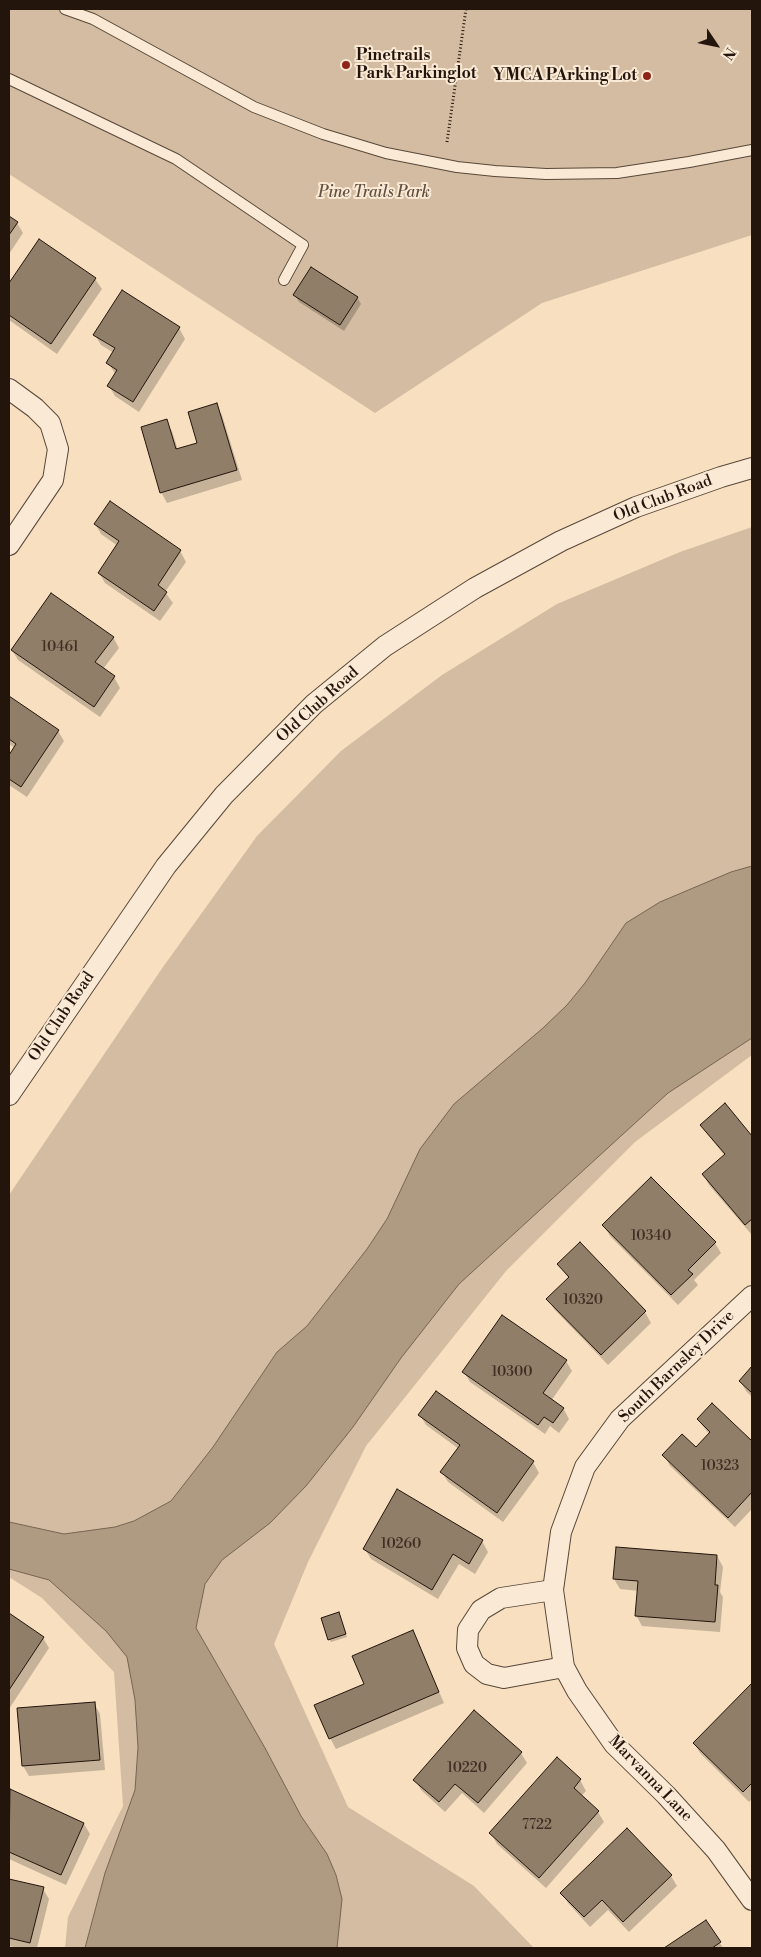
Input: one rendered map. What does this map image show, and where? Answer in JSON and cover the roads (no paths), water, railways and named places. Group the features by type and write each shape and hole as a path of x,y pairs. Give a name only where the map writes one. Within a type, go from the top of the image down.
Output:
{"street":[{"path":"9,389 35,408 50,423 58,449 53,480 9,545"},
{"name":"Old Club Road","path":"9,1095 166,866 224,795 314,704 393,641 474,588 561,541 636,507 752,468"},
{"name":"South Barnsley Drive","path":"553,1590 561,1532 585,1467 620,1419 752,1296"},
{"path":"553,1590 501,1598 481,1610 468,1630 467,1648 474,1664 486,1674 504,1678 564,1667"},
{"name":"Marvanna Lane","path":"553,1590 564,1667 577,1691 614,1744 666,1795 716,1850 752,1900"}],"lane":[{"path":"65,9 93,19 254,107 323,134 386,153 457,167 495,171 617,173 752,150"},
{"path":"9,79 176,159 303,244 284,280"}],"place":[{"name":"Pinetrails Park Parkinglot","path":"346,65"},
{"name":"YMCA PArking Lot","path":"647,76"}],"park label":[{"name":"Pine Trails Park","path":"374,193"}]}
